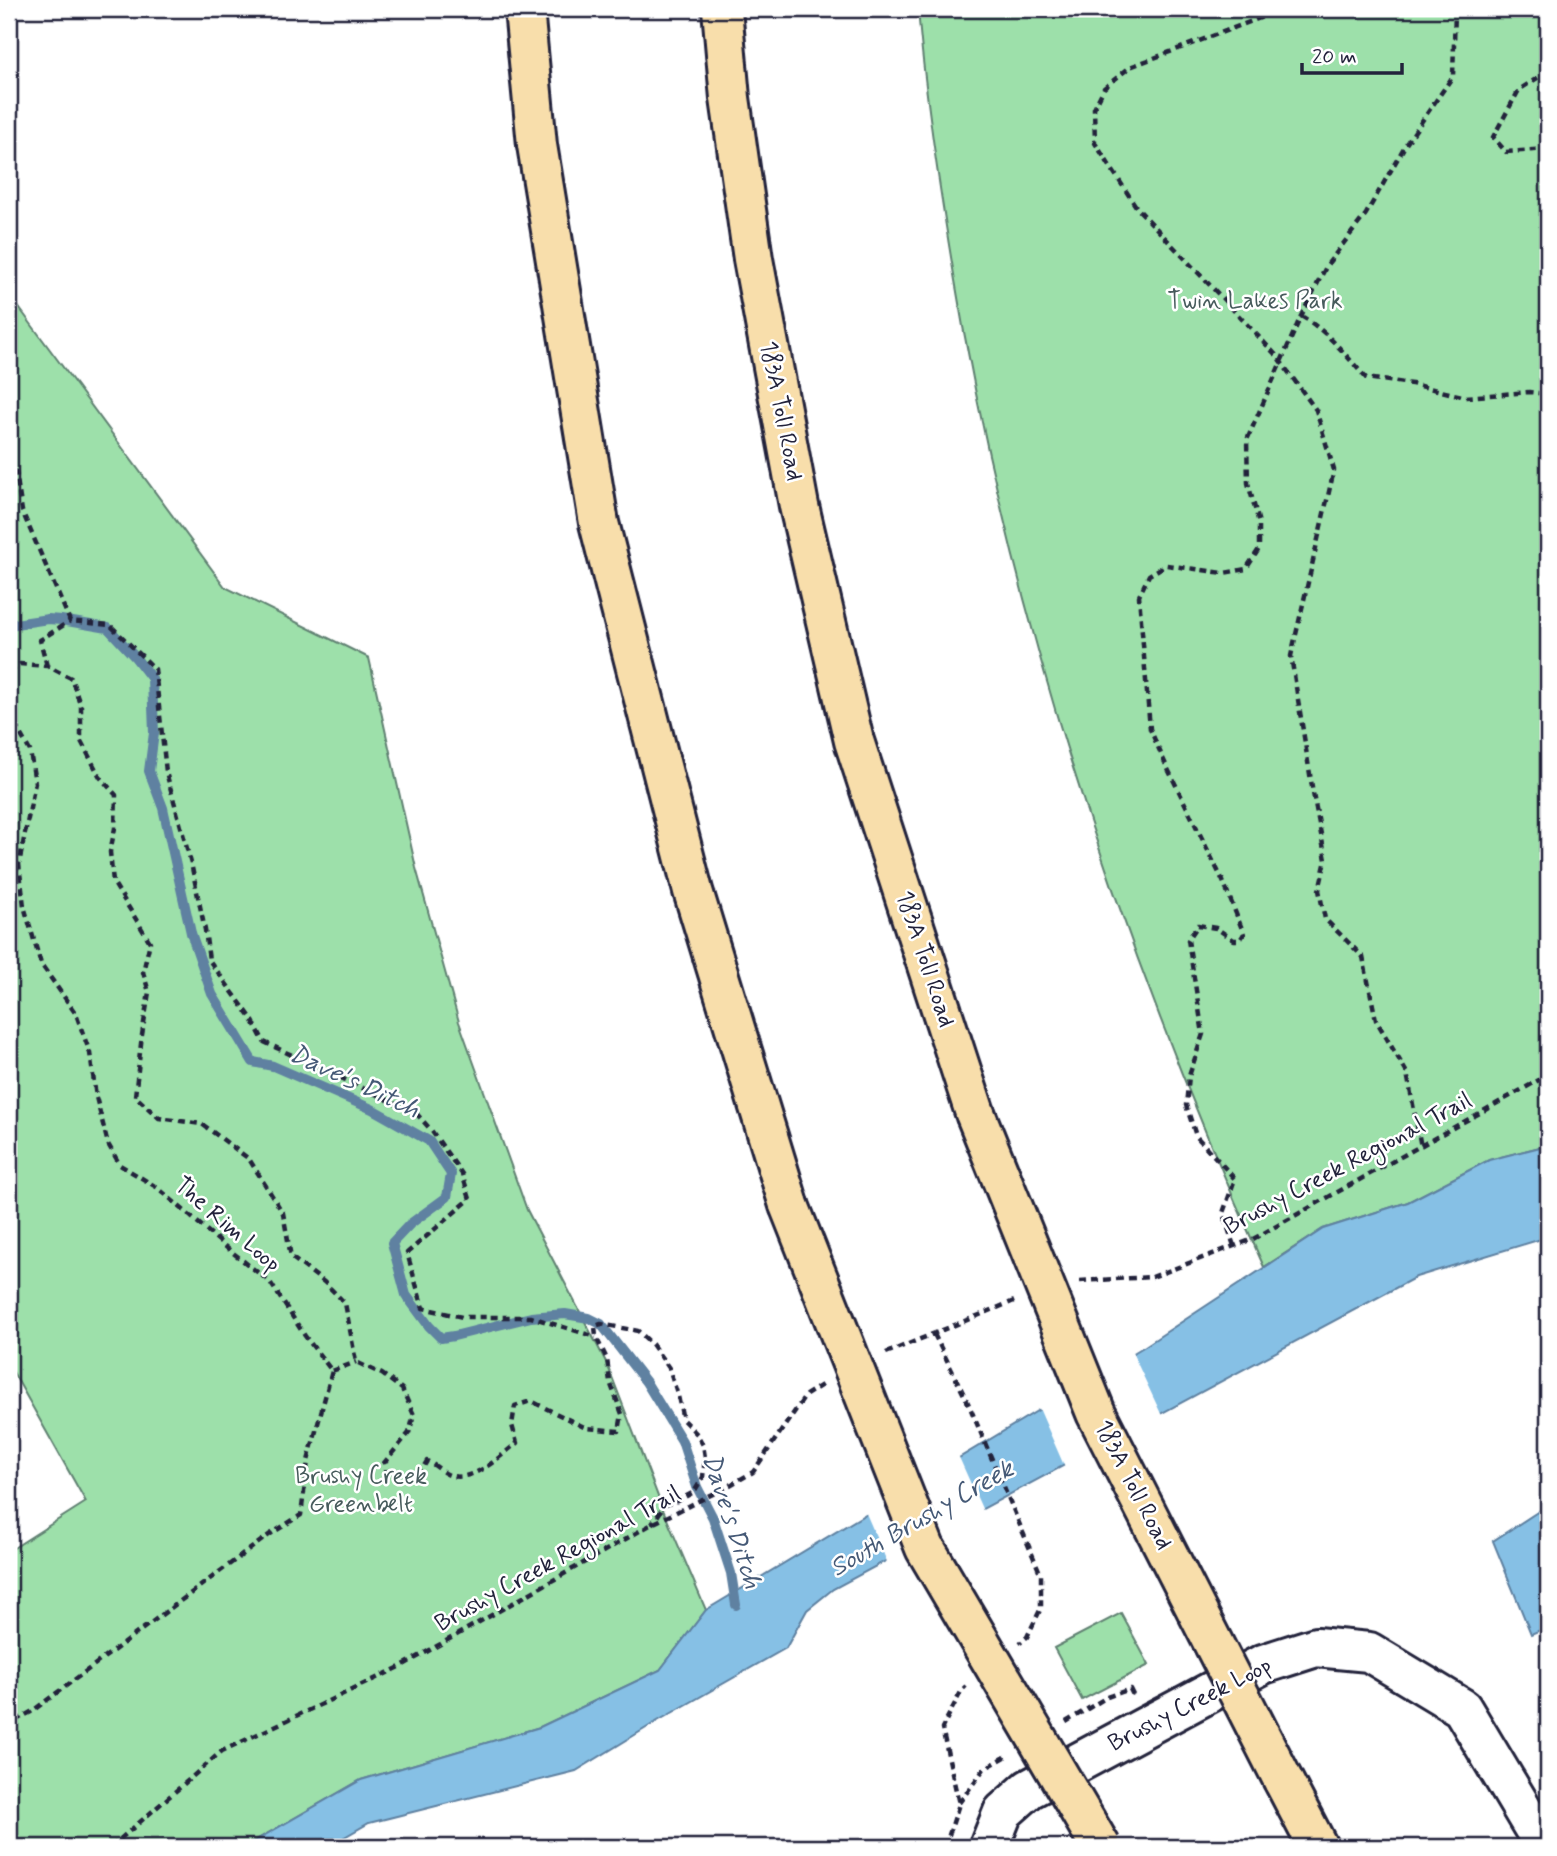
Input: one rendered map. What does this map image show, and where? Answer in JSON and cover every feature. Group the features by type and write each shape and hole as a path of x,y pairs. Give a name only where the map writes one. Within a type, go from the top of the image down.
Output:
{"highway":[{"path":"524,9 537,145 598,523 692,891 789,1205 925,1548 1101,1847"},
{"name":"183A Toll Road","path":"722,9 730,98 753,258 802,519 854,741 975,1113 1096,1413 1318,1847"}],"main road":[{"name":"Brushy Creek Loop","path":"989,1847 1003,1812 1029,1789 1263,1664 1317,1647 1369,1652 1462,1708 1545,1847"}],"path":[{"path":"1284,9 1130,67 1104,88 1094,107 1095,143 1137,208 1281,362 1316,410 1334,470 1291,656 1326,860 1320,890 1325,919 1363,957 1376,1020 1408,1073 1421,1147"},
{"path":"1234,1246 1223,1213 1236,1180 1196,1136 1186,1105 1189,1076 1203,1034 1188,940 1198,925 1216,928 1234,940 1240,940 1244,934 1223,881 1150,729 1139,596 1149,575 1166,565 1224,573 1246,569 1259,549 1259,523 1248,483 1247,440 1301,316 1327,265 1366,214 1406,144 1453,76 1457,9"},
{"path":"1548,71 1520,90 1493,137 1506,152 1548,149"},
{"path":"1301,316 1316,324 1366,378 1412,384 1466,397 1529,392 1548,394"},
{"path":"9,460 15,467 22,511 70,621"},
{"path":"9,671 20,664 47,666 40,640 70,621 110,625 155,669 166,772 191,863 209,960 252,1019 264,1042 416,1114 431,1130 462,1174 470,1199 407,1253 423,1308 462,1317 531,1317 596,1336"},
{"name":"The Rim Loop","path":"47,666 71,678 81,706 81,741 100,777 116,795 115,828 110,852 113,882 149,942 143,972 149,992 135,1096 159,1118 202,1124 249,1159 282,1213 291,1257 324,1282 345,1303 356,1362"},
{"name":"The Rim Loop","path":"9,714 30,751 35,783 19,864 23,906 41,964 76,1014 90,1053 96,1097 108,1144 120,1165 158,1188 226,1248 270,1282 304,1336 332,1371"},
{"name":"Brushy Creek Regional Trail","path":"1070,1283 1152,1277 1253,1239 1548,1075"},
{"path":"880,1355 1018,1299"},
{"path":"9,1724 31,1712 269,1535 301,1515 308,1461 332,1371 356,1362 382,1374 402,1389 414,1415 409,1433 384,1463 386,1475 412,1475 421,1471 427,1461 446,1474 468,1477 491,1464 517,1443 512,1425 515,1406 531,1401 586,1428 619,1431 622,1414 595,1326 601,1324 638,1331 652,1344 669,1368 683,1420 697,1434 705,1457 703,1477 694,1492 665,1505 652,1524"},
{"path":"934,1334 969,1405 1041,1575"},
{"name":"Brushy Creek Regional Trail","path":"111,1847 222,1751 400,1667 652,1524 753,1472 806,1395 827,1382"}],"green space":[{"name":"Twin Lakes Park","path":"918,9 1548,9 1548,1145 1489,1160 1408,1202 1323,1229 1264,1267 1211,1146 1117,900 1075,775 1038,649 1004,522 976,393 937,168"},
{"name":"Brushy Creek Greenbelt","path":"9,294 225,587 369,658 416,868 459,1022 527,1210 607,1364 664,1512 706,1610 660,1670 540,1727 361,1780 244,1847 9,1847 9,1551 86,1502 9,1365"},
{"path":"1121,1613 1149,1665 1082,1700 1054,1648"}],"water":[{"name":"South Brushy Creek","path":"1548,1145 1548,1237 1416,1277 833,1589 807,1610 786,1648 576,1771 369,1823 327,1847 244,1847 361,1780 540,1727 660,1670 706,1610 1145,1346 1323,1229 1408,1202 1489,1160"},
{"path":"1548,1505 1548,1627 1531,1634 1493,1541"}],"pier":[{"path":"1131,1350 1163,1418 1066,1470 1038,1406"},
{"path":"958,1455 984,1513 888,1564 865,1511"}],"waterway":[{"name":"Dave's Ditch","path":"9,625 48,619 108,628 152,679 154,733 149,771 163,808 191,933 212,994 253,1062 273,1066 372,1109 429,1141 451,1174 447,1197 410,1224 392,1243 406,1295 441,1338 531,1317 565,1314 589,1318 601,1324 646,1382 682,1441 697,1487 713,1518 731,1573 736,1605"}]}
